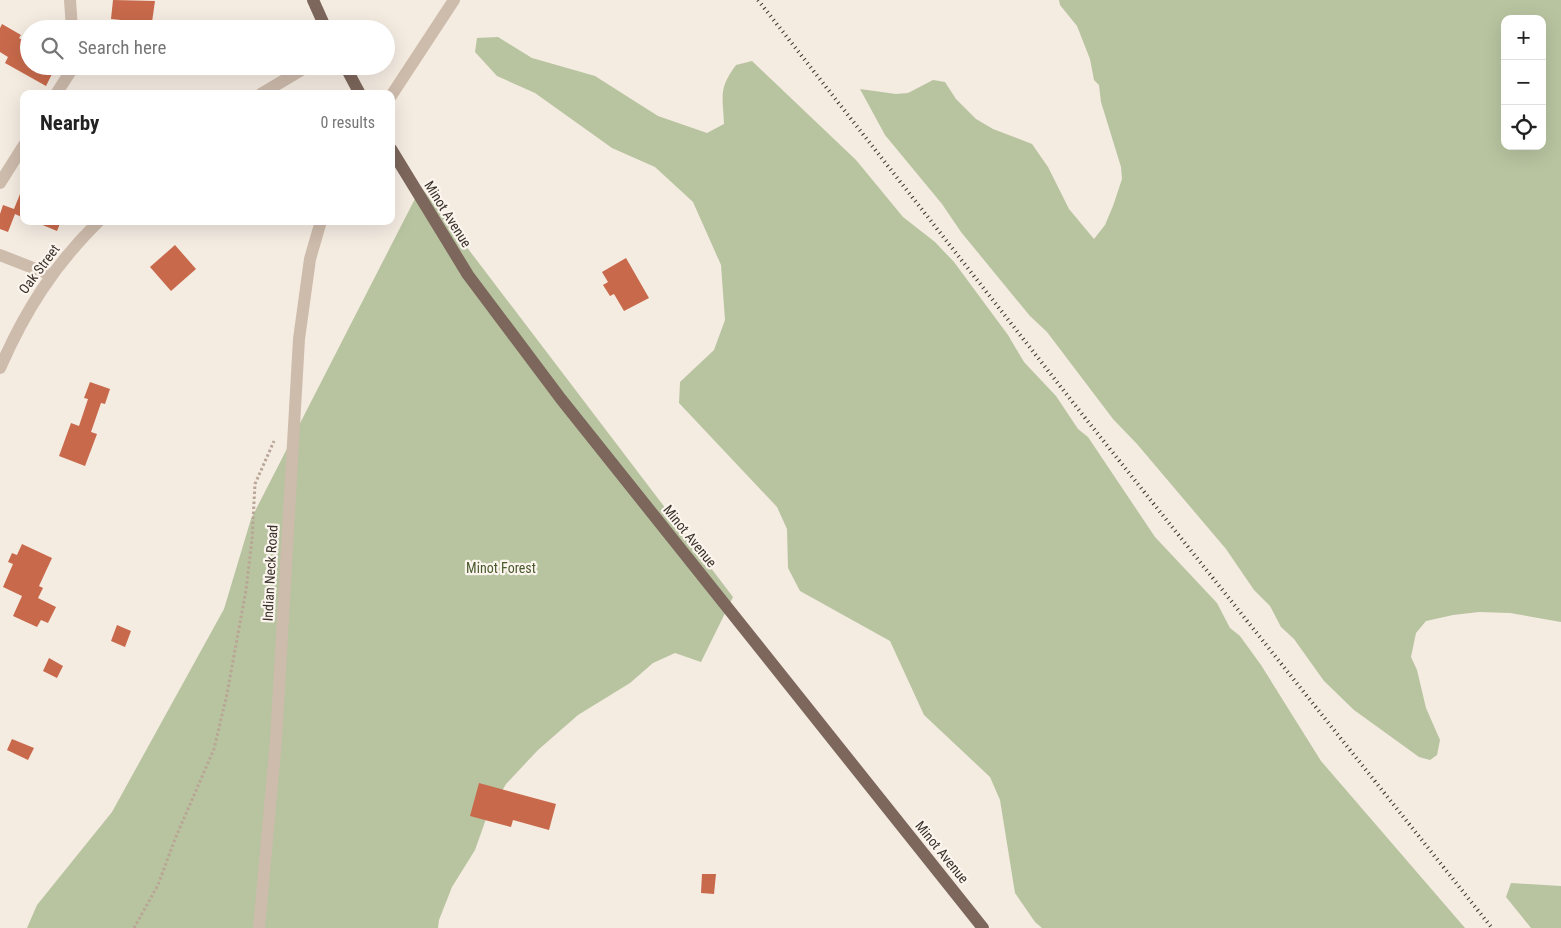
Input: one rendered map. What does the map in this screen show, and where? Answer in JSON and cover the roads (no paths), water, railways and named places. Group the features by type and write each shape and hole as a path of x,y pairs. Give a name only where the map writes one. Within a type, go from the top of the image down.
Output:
{"main road":[{"path":"312,0 322,20"},
{"path":"350,75 358,90"},
{"name":"Minot Avenue","path":"395,156 440,231 498,317 983,928"}],"street":[{"path":"70,0 71,20"},
{"path":"395,90 454,0"},
{"path":"59,90 68,75"},
{"path":"268,90 293,75"},
{"path":"0,183 20,151"},
{"name":"Oak Street","path":"0,368 33,301 51,275 95,225"},
{"name":"Indian Neck Road","path":"259,928 276,740 299,339 310,259 320,225"},
{"path":"0,255 51,275"}],"railway":[{"path":"758,0 1082,414 1492,928"}],"park label":[{"name":"Minot Forest","path":"501,568"}]}
